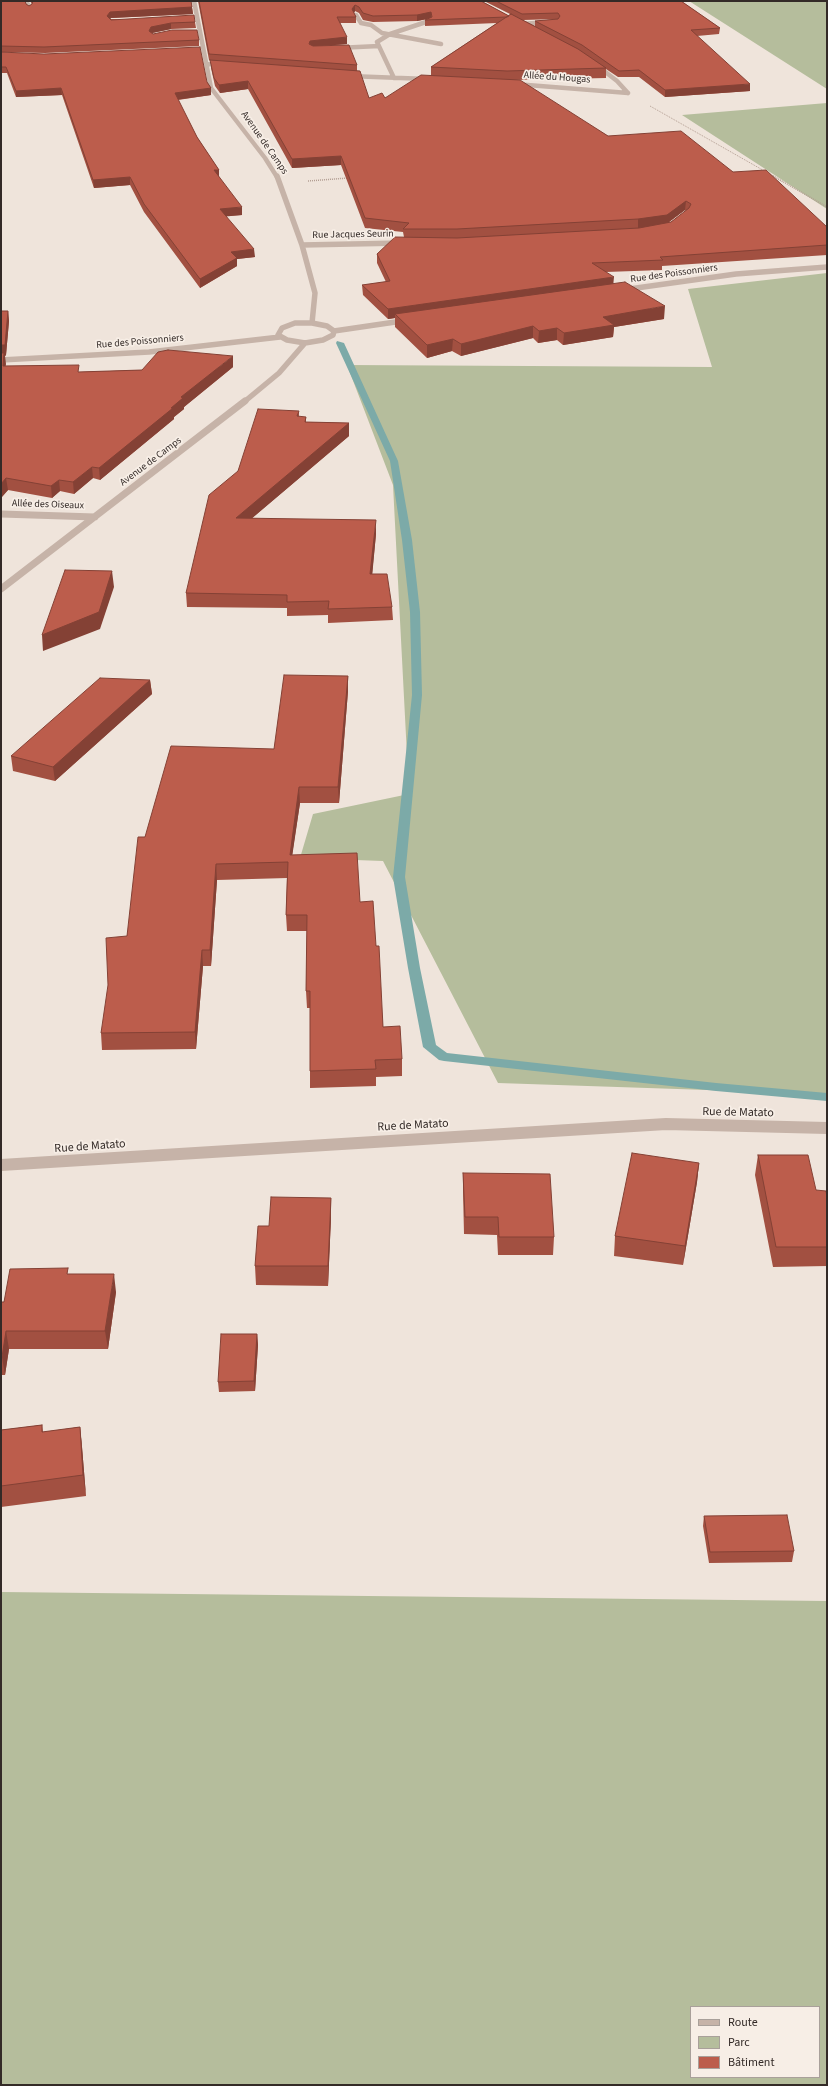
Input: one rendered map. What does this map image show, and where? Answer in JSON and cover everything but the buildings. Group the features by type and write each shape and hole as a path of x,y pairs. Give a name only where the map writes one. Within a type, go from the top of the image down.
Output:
{"street":[{"path":"26,1 30,8"},
{"name":"Avenue de Camps","path":"194,1 198,32 207,64 211,88 265,158 280,182 302,245 315,293 312,323"},
{"path":"356,15 361,23 371,25 382,33 440,44"},
{"path":"189,17 197,17"},
{"path":"515,20 535,31"},
{"path":"394,78 377,42 390,34 428,21"},
{"path":"522,24 556,22"},
{"path":"328,48 379,46"},
{"path":"587,59 617,81 628,93"},
{"path":"207,64 230,66"},
{"path":"342,75 434,80"},
{"name":"Allée du Hougas","path":"507,84 628,93"},
{"name":"Rue Jacques Seurin","path":"302,245 412,243"},
{"name":"Rue des Poissonniers","path":"612,292 736,274 827,267"},
{"path":"334,331 330,338 305,343 287,340 280,337 278,331 282,328 295,324 312,323 327,326 334,331 418,319"},
{"name":"Rue des Poissonniers","path":"1,360 149,352 280,337"},
{"name":"Avenue de Camps","path":"1,589 204,434 279,373 305,343"},
{"name":"Allée des Oiseaux","path":"1,514 95,517"},
{"name":"Rue de Matato","path":"1,1165 666,1124 827,1128"}],"path":[{"path":"628,93 827,207"},
{"path":"280,182 350,178"}],"green space":[{"path":"689,1 827,1 827,89"},
{"path":"827,103 827,209 682,115"},
{"path":"827,273 827,1094 498,1083 383,861 300,858 313,814 409,794 393,485 347,365 712,367 688,289"},
{"path":"1,1592 827,1601 827,2085 1,2085"}],"waterway":[{"path":"340,343 394,461 407,540 415,612 417,695 399,877 414,968 430,1047 444,1057 716,1087 827,1097"}]}
